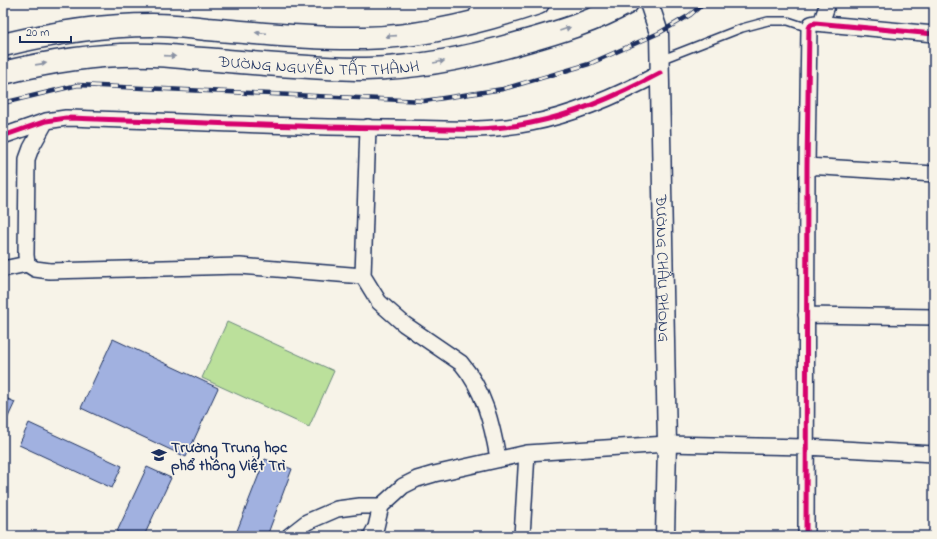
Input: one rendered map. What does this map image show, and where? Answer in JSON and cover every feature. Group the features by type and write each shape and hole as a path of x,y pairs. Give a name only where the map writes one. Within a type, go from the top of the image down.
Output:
{"main road":[{"name":"ĐƯỜNG NGUYỄN TẤT THÀNH","path":"3,45 30,38 109,26 154,25 302,36 364,38 417,34 479,12 538,3"},
{"name":"ĐƯỜNG NGUYỄN TẤT THÀNH","path":"3,73 30,66 111,55 152,55 303,67 366,69 418,65 479,55 539,38 593,20 627,3"},
{"path":"302,36 303,67"}],"street":[{"name":"ĐƯỜNG CHÂU PHONG","path":"649,3 659,33 660,66 667,444 665,536"},
{"path":"806,536 807,166 815,26 828,3"},
{"path":"815,26 934,34"},
{"path":"3,136 46,121 66,118 368,127 493,128 530,124 561,116 590,106 637,85 660,66"},
{"path":"27,264 27,159 31,148 46,121"},
{"path":"368,127 363,276 379,302 404,324 461,363 472,379 486,407 498,458"},
{"path":"807,166 934,174"},
{"path":"3,269 27,264 35,269 50,271 240,266 363,276"},
{"path":"806,315 934,317"},
{"path":"370,536 376,527 381,506 403,486 417,479 434,474 527,452 667,444 806,446 934,454"},
{"path":"522,536 527,452"},
{"path":"289,536 307,522 337,509 360,506 381,506"}],"lane":[{"path":"660,66 742,28 768,20 788,21 815,26"}],"green space":[{"path":"227,322 334,371 309,427 202,378"}],"building":[{"path":"113,339 218,388 186,457 81,408"},
{"path":"3,397 15,402 3,428"},
{"path":"29,423 122,466 112,488 19,445"},
{"path":"265,459 292,469 267,536 235,536"},
{"path":"147,467 171,478 144,536 115,536"}],"railway":[{"path":"3,103 78,85 424,101 503,89 589,64 659,33 690,15 704,3"}],"cycle path":[{"path":"806,536 809,28 811,24 815,23 934,34"},
{"path":"3,136 46,121 66,118 348,127 460,129 495,128 531,123 581,109 629,89 660,73"}],"place":[{"name":"Trường Trung học phổ thông Việt Trì","path":"159,455"}]}
